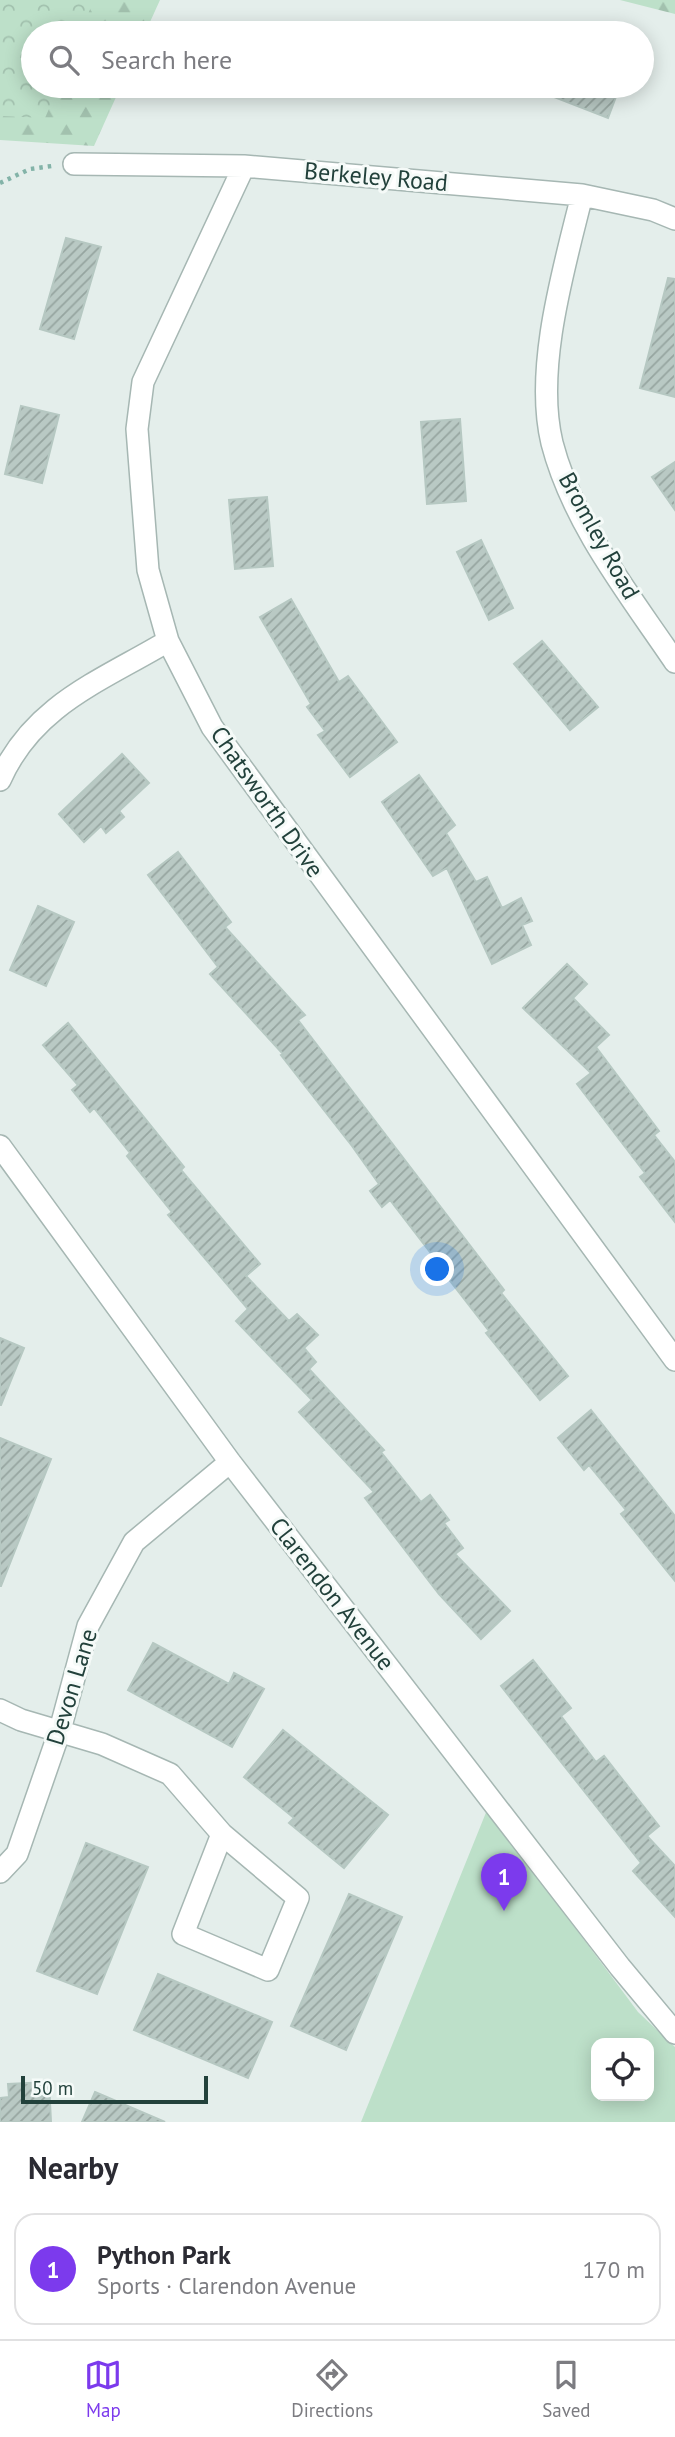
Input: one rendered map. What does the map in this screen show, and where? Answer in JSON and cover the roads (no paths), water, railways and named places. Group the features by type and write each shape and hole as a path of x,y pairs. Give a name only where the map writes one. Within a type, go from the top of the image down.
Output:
{"street":[{"name":"Berkeley Road","path":"74,164 244,166 582,195 653,210 675,219"},
{"name":"Chatsworth Drive","path":"244,166 143,382 137,429 148,570 168,641 219,737 675,1360"},
{"name":"Bromley Road","path":"582,195 559,287 549,364 552,441 568,490 613,571 675,662"},
{"path":"0,780 13,751 62,701 168,641"},
{"name":"Clarendon Avenue","path":"0,1146 230,1462 620,1967 675,2033"},
{"name":"Devon Lane","path":"0,1872 17,1854 60,1730 88,1626 134,1542 230,1462"},
{"path":"0,1710 21,1720 102,1744 170,1774 222,1834 298,1898 268,1970 183,1934 222,1834"}],"place":[{"name":"Python Park","path":"504,1911"}]}
